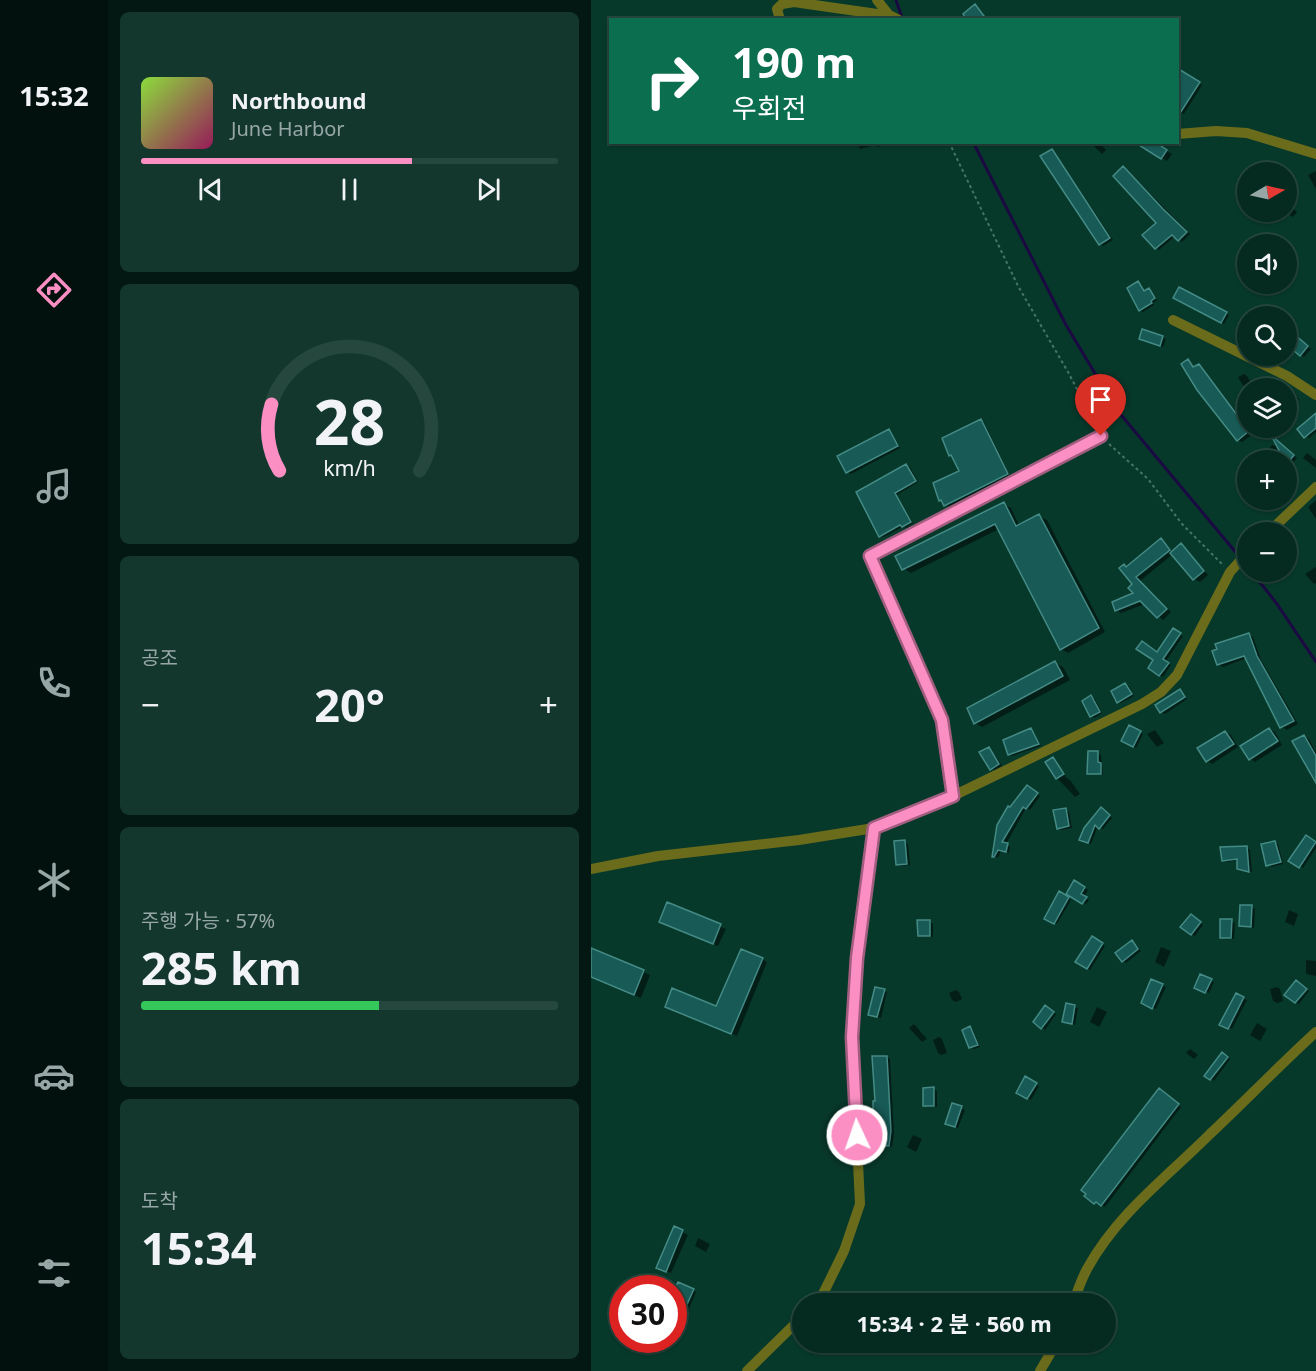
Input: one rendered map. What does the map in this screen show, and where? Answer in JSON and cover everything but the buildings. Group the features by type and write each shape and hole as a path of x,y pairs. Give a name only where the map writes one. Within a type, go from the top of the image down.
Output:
{"street":[{"path":"877,0 894,17"},
{"path":"779,18 777,9 782,4 794,2 894,17"},
{"path":"1179,135 1216,130 1236,131 1316,154"},
{"path":"1173,320 1287,376 1316,395"},
{"path":"953,796 942,720 870,556 1101,436"},
{"path":"1279,522 1316,487"},
{"path":"591,869 658,856 799,840 874,828 953,796 1142,704 1161,692 1176,675 1230,572 1237,564"},
{"path":"823,1293 844,1251 860,1204 852,1037 857,958 874,828"},
{"path":"1077,1293 1086,1270 1115,1226 1147,1191 1195,1150 1283,1061 1316,1032"},
{"path":"747,1371 792,1327"},
{"path":"1040,1371 1051,1353"}],"path":[{"path":"950,144 1018,286 1068,372 1101,436 1148,479 1182,524 1230,572"}],"waterway":[{"path":"896,0 902,18"},
{"path":"974,144 1066,325 1117,410 1237,554"},
{"path":"1260,582 1316,662"}],"route":[{"path":"857,1135 852,1037 857,958 874,828 953,796 942,720 870,556 1101,436"}]}
